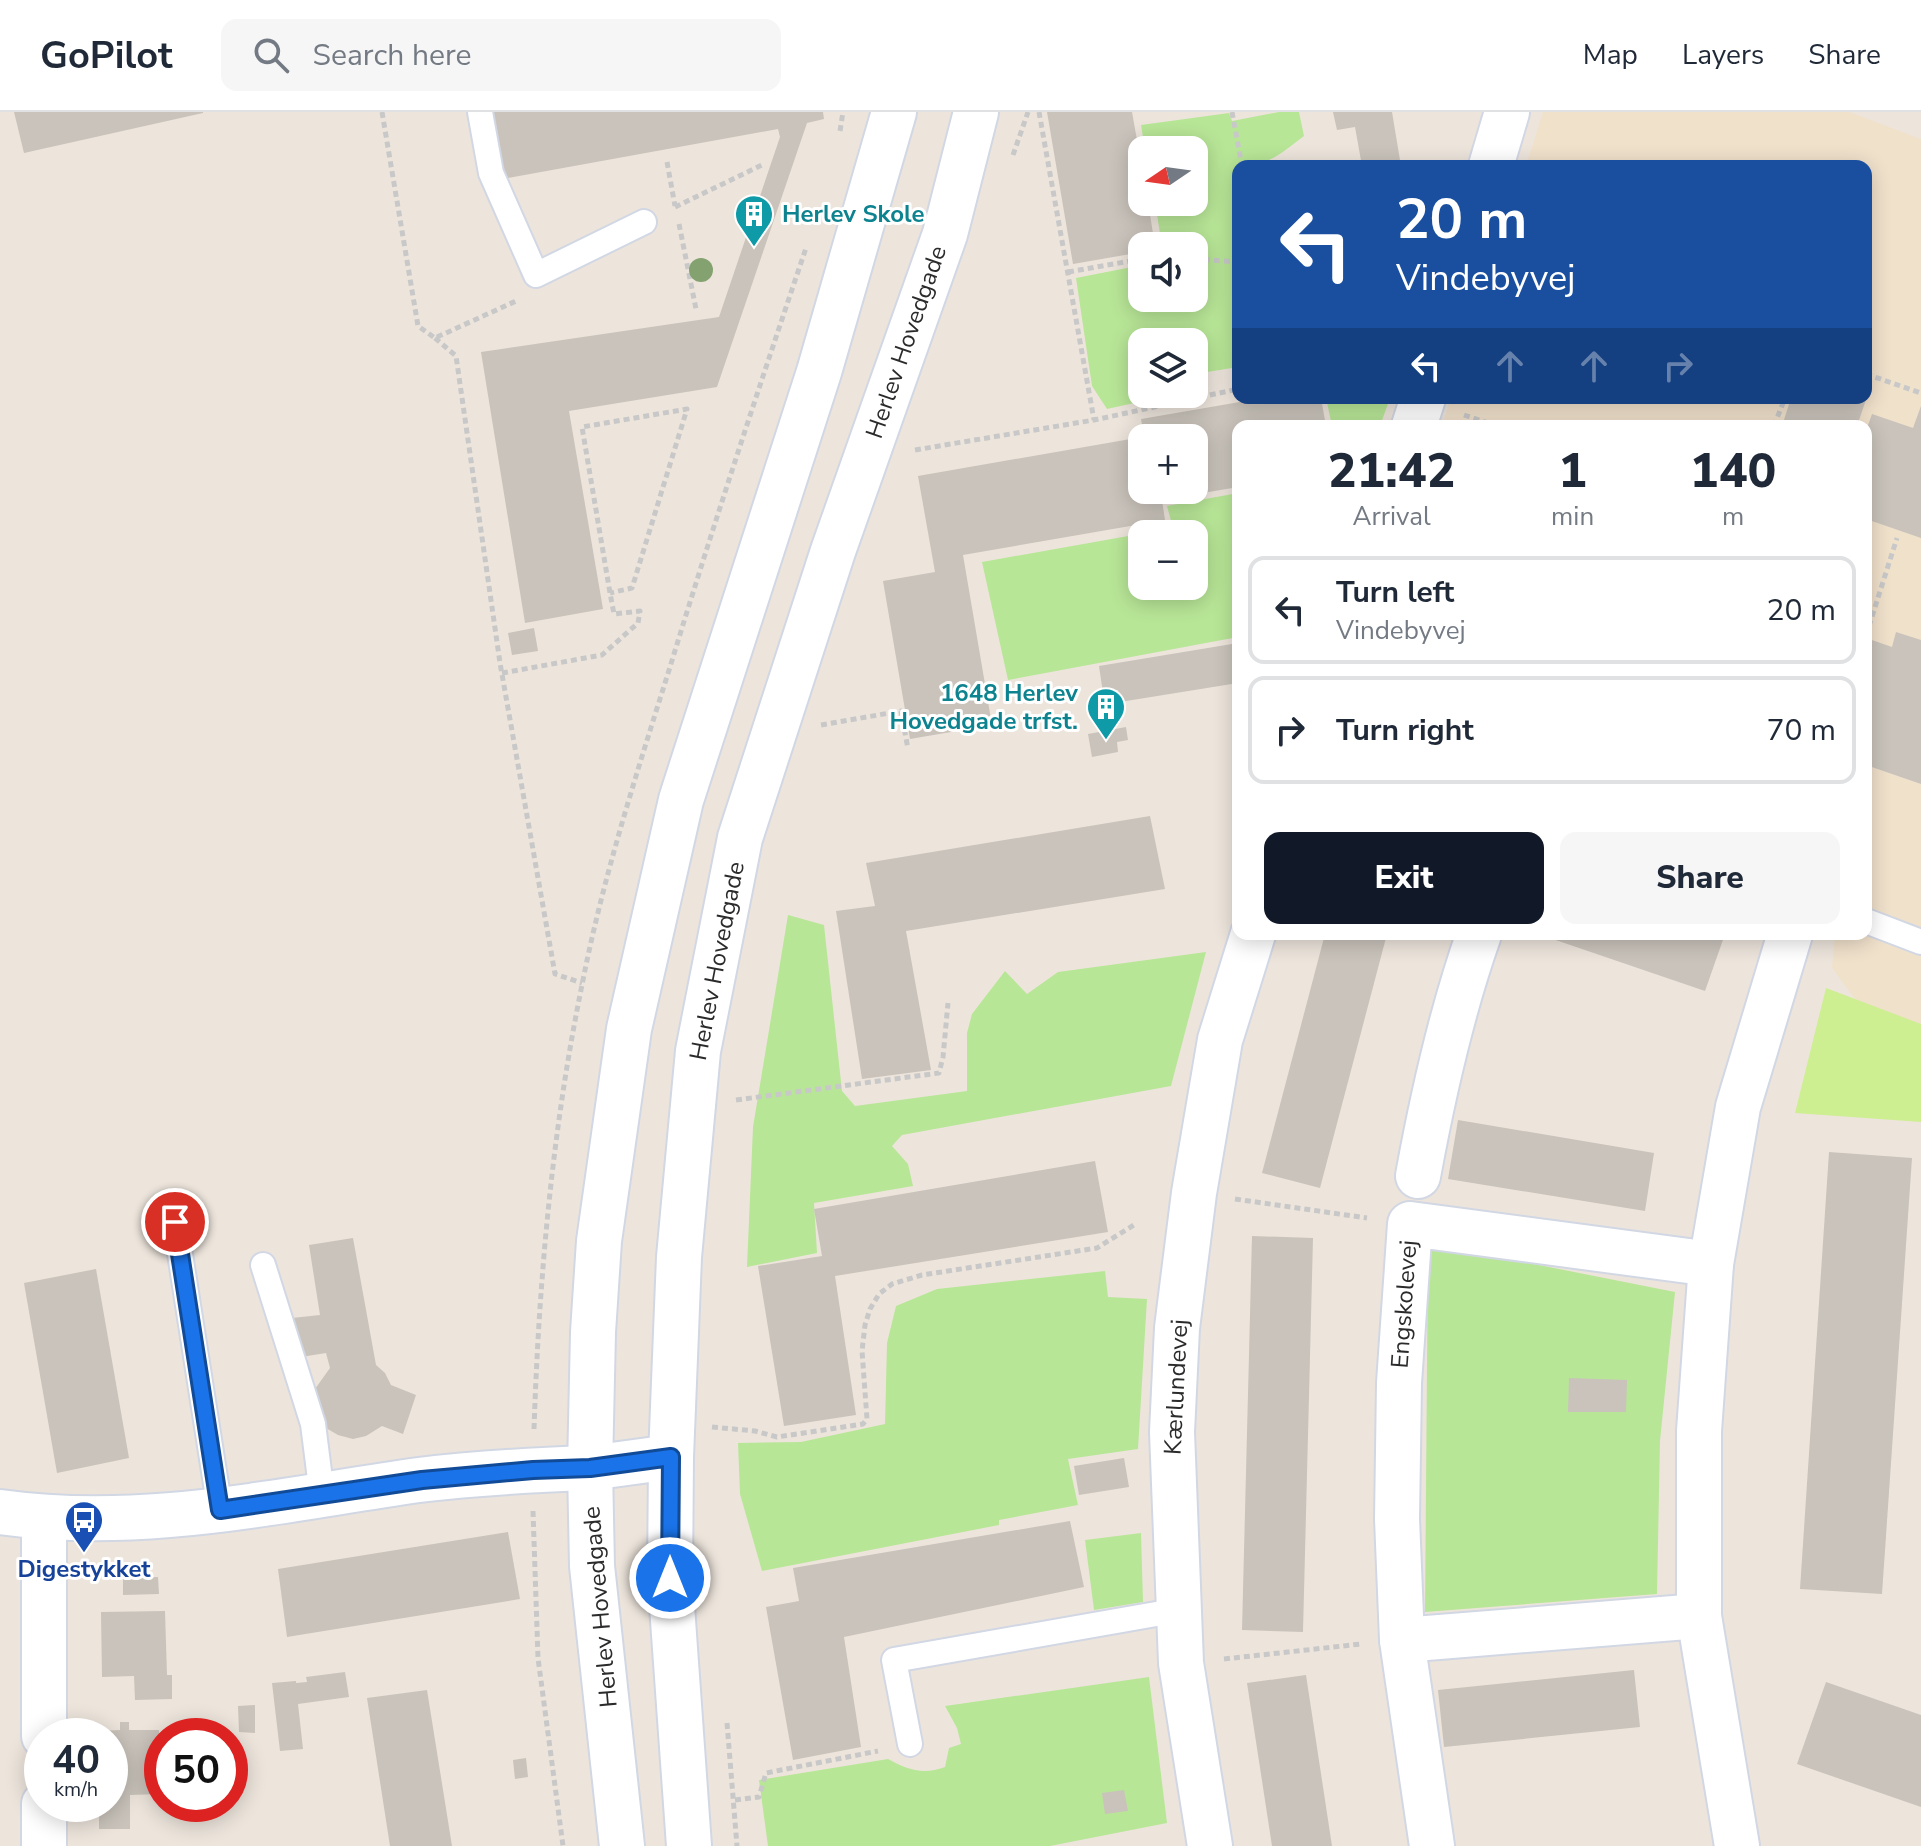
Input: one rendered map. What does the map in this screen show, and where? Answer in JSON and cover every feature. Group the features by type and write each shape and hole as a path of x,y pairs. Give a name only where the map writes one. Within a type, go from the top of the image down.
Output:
{"street":[{"name":"Herlev Hovedgade","path":"622,1846 592,1566 590,1468 599,1241 629,1029 681,800 819,372 894,112"},
{"name":"Herlev Hovedgade","path":"689,1846 670,1578 671,1457 679,1257 698,1051 740,838 833,551 945,234 976,112"},
{"path":"1493,160 1507,112"},
{"name":"Kærlundevej","path":"1210,1846 1181,1663 1172,1432 1177,1328 1194,1193 1220,1040 1251,940"},
{"path":"1418,1176 1456,1001 1477,940"},
{"path":"1737,1846 1699,1616 1699,1431 1711,1264 1738,1107 1788,940"},
{"name":"Engskolevej","path":"1432,1846 1402,1640 1397,1519 1399,1383 1410,1224 1711,1264"},
{"path":"0,1512 44,1518 131,1519 220,1510 422,1480 590,1468 671,1457"},
{"path":"44,1518 44,1718"},
{"path":"1402,1640 1699,1616"},
{"path":"44,1822 44,1846"}],"lane":[{"path":"480,112 491,173 536,275 644,222"},
{"path":"1872,923 1921,942"},
{"path":"175,1222 220,1510"},
{"path":"263,1265 313,1424 322,1495"},
{"path":"910,1744 894,1660 1179,1610"}],"path":[{"path":"382,112 418,326 456,356 502,673 555,974 582,983"},
{"path":"1013,157 1028,112"},
{"path":"1039,112 1094,420"},
{"path":"1232,112 1241,160"},
{"path":"667,162 696,309"},
{"path":"644,222 764,164"},
{"path":"1208,260 1232,262"},
{"path":"1068,273 1128,262"},
{"path":"435,338 517,301 536,275"},
{"path":"1872,376 1921,393"},
{"path":"914,450 1094,420 1232,390"},
{"path":"502,673 602,655 638,623 640,611 614,614 610,593 582,427 687,409 632,588 610,593"},
{"path":"909,464 919,436"},
{"path":"1872,617 1897,538"},
{"path":"812,726 901,711 908,749"},
{"path":"732,1088 731,1100 939,1073 948,1003"},
{"path":"1194,1193 1410,1224"},
{"path":"712,1427 755,1431 777,1437 863,1424 867,1419 862,1351 865,1325 879,1294 892,1284 922,1275 1097,1248 1137,1223"},
{"path":"711,1440 712,1415"},
{"path":"1181,1663 1402,1640"},
{"path":"727,1720 737,1846"},
{"path":"735,1800 759,1797 766,1773 910,1744"}],"shaded area":[{"path":"1543,112 1850,112 1921,139 1921,1088 1832,968 1834,940 1872,940 1872,420 1444,420 1449,404 1872,404 1872,160 1528,160"}],"green space":[{"path":"1279,112 1299,112 1304,136 1268,160 1232,160 1232,368 1208,372 1208,328 1128,328 1128,404 1107,409 1092,386 1076,278 1128,268 1128,312 1208,312 1208,232 1160,232 1157,216 1208,216 1208,136 1143,136 1141,125 1229,113 1232,121"},
{"path":"1327,404 1388,404 1382,420 1331,420"},
{"path":"1232,494 1232,638 1008,680 982,562 1128,536 1128,600 1208,600 1208,520 1171,520 1167,506 1208,504 1208,498"},
{"path":"788,915 824,925 842,1091 855,1106 967,1091 967,1033 972,1014 1005,971 1027,994 1058,972 1206,952 1171,1086 902,1135 892,1146 908,1164 913,1186 814,1203 817,1253 747,1267 753,1127"},
{"path":"1826,988 1921,1024 1921,1122 1795,1113"},
{"path":"1428,1243 1675,1292 1660,1441 1657,1594 1425,1612"},
{"path":"1105,1271 1108,1297 1147,1299 1138,1449 1068,1459 1078,1505 999,1520 999,1525 762,1571 740,1494 738,1443 801,1442 885,1424 887,1343 896,1306 937,1289"},
{"path":"1141,1533 1143,1602 1094,1610 1085,1540"},
{"path":"1149,1677 1167,1823 1050,1846 768,1846 759,1780 888,1759 916,1770 930,1771 945,1767 949,1748 961,1744 957,1728 945,1706"}],"building":[{"path":"14,112 203,112 203,113 24,153"},
{"path":"490,112 823,112 824,119 807,123 717,387 569,411 603,609 525,623 481,352 719,317 780,137 778,129 503,179"},
{"path":"1047,112 1132,112 1136,136 1128,136 1128,216 1150,216 1153,232 1128,232 1128,254 1073,264"},
{"path":"1333,112 1392,112 1400,160 1361,160 1355,127 1337,130"},
{"path":"1232,403 1322,404 1325,420 1232,420 1232,488 1208,492 1208,424 1142,424 1141,419"},
{"path":"1789,404 1864,404 1859,420 1784,420"},
{"path":"1921,406 1921,538 1872,521 1872,414 1913,428"},
{"path":"1128,439 1128,504 1163,504 1165,520 1128,520 1128,526 963,555 992,725 910,739 883,581 935,572 918,476"},
{"path":"534,628 538,651 512,655 508,633"},
{"path":"1896,632 1921,640 1921,784 1872,767 1872,640 1892,647"},
{"path":"1232,644 1232,684 1120,702 1118,690 1103,693 1099,666"},
{"name":"1648 Herlev Hovedgade trfst.","path":"1126,727 1128,740 1117,742 1118,752 1092,757 1088,734"},
{"path":"1150,816 1165,889 906,931 931,1070 862,1079 836,911 875,906 866,863"},
{"path":"1323,940 1385,940 1320,1188 1262,1173"},
{"path":"1556,940 1723,940 1705,991"},
{"path":"1458,1120 1654,1153 1645,1211 1448,1179"},
{"path":"1829,1152 1912,1158 1882,1594 1800,1589"},
{"path":"1095,1161 1108,1232 835,1276 856,1415 784,1426 758,1266 822,1256 814,1209"},
{"path":"1252,1236 1313,1238 1303,1632 1242,1630"},
{"path":"353,1238 376,1365 391,1385 416,1395 403,1434 382,1426 366,1436 353,1439 326,1428 318,1417 314,1403 315,1389 330,1368 326,1353 301,1357 292,1318 320,1315 309,1245"},
{"path":"96,1269 129,1458 57,1473 24,1283"},
{"path":"1569,1378 1627,1380 1626,1412 1568,1412"},
{"path":"1124,1458 1129,1487 1079,1495 1074,1466"},
{"path":"1070,1521 1084,1587 844,1637 861,1747 793,1760 766,1607 799,1601 793,1568"},
{"path":"508,1532 520,1599 287,1637 278,1569"},
{"path":"158,1577 159,1594 123,1595 123,1578"},
{"path":"165,1611 167,1675 172,1675 172,1699 135,1700 134,1676 102,1677 101,1612"},
{"path":"1634,1670 1640,1727 1444,1747 1438,1690"},
{"path":"345,1672 349,1697 298,1704 303,1749 280,1751 272,1683 307,1682 306,1677"},
{"path":"1306,1675 1332,1846 1272,1846 1247,1683"},
{"path":"1826,1682 1921,1715 1921,1807 1797,1764"},
{"path":"427,1690 452,1846 390,1846 367,1698"},
{"path":"255,1705 255,1733 248,1733 248,1718 238,1718 238,1706"},
{"path":"129,1722 129,1730 144,1730 144,1795 130,1795 130,1829 99,1829 99,1822 128,1822"},
{"path":"526,1758 528,1777 515,1779 513,1760"},
{"path":"1124,1790 1128,1811 1105,1814 1102,1793"}],"place":[{"name":"Herlev Skole","path":"754,248"},
{"name":"1648 Herlev Hovedgade trfst.","path":"1106,741"},
{"name":"Digestykket","path":"84,1554"}],"route":[{"path":"175,1222 220,1510 422,1480 590,1468 671,1457 670,1578"}]}
